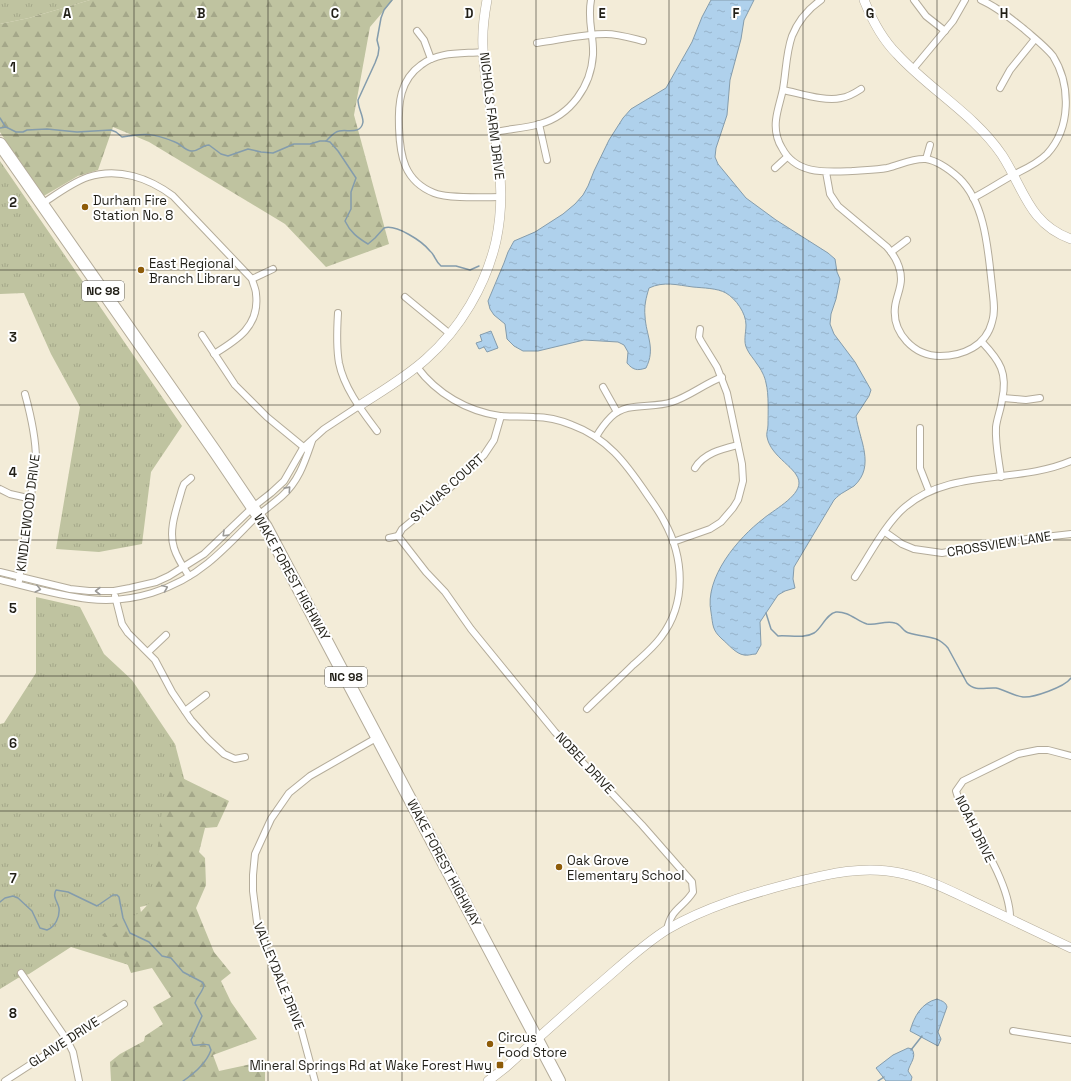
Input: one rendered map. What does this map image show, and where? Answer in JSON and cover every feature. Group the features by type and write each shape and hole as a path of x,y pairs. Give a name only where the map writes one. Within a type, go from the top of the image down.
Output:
{"highway":[{"name":"WAKE FOREST HIGHWAY","path":"0,144 256,510 274,541 537,1039"},
{"name":"NC 98","path":"537,1039 559,1081"}],"street":[{"name":"NICHOLS FARM DRIVE","path":"256,510 284,480 312,441 324,429 417,367 436,350 450,334 471,303 487,269 496,241 501,197 495,132 483,52 483,29 487,0"},
{"path":"495,132 539,124 549,120 564,112 582,93 587,83 592,66 592,35 589,17 591,0"},
{"path":"821,0 808,11 802,19 792,37 789,46 783,90 776,120 779,144 787,157 809,170 826,172 888,168 910,161 926,159 942,164 950,170 960,180 973,198 982,224 987,247 994,303 992,322 982,342 962,353 951,356 939,356 928,355 910,345 903,338 898,330 895,319 895,302 900,288 901,279 898,263 891,252 838,206 830,194 826,172"},
{"path":"864,0 870,15 887,43 896,54 979,127 1014,175 1028,204 1039,220 1054,232 1071,239"},
{"path":"914,0 926,16 945,31"},
{"path":"913,69 953,21 964,0"},
{"path":"973,198 1032,166 1048,153 1060,136 1069,118 1068,94 1062,73 1053,56 1008,16 981,0"},
{"path":"417,31 424,40 431,59"},
{"path":"537,43 592,35 614,35 643,41"},
{"path":"1000,88 1010,70 1035,39"},
{"path":"483,52 443,55 431,59 420,66 408,78 400,98 398,114 400,146 405,166 418,183 435,193 445,196 501,197"},
{"path":"783,90 836,99 853,94 861,89"},
{"path":"539,124 547,160"},
{"path":"926,159 930,145"},
{"path":"775,168 787,157"},
{"path":"42,204 69,186 88,177 103,174 124,174 142,178 163,188 173,196 252,279 256,294 256,308 252,322 243,334 214,354"},
{"path":"891,252 907,240"},
{"path":"252,279 273,269"},
{"path":"405,297 450,334"},
{"path":"338,313 337,342 339,364 344,380 359,406 377,431"},
{"path":"673,542 710,529 721,522 733,508 740,493 742,481 743,470 722,377 701,341 700,329"},
{"path":"202,335 235,385 267,416 306,449"},
{"path":"982,342 995,357 1001,367 1004,382 1003,398 996,435 1001,477"},
{"path":"417,367 432,384 458,403 476,411 501,416 534,416 560,421 584,430 596,437 612,449 629,467 661,516 673,542 678,560 680,580 676,605 671,621 655,643 587,709"},
{"path":"596,437 606,422 617,412 632,407 670,403 680,399 709,382 722,377"},
{"path":"603,387 617,412"},
{"name":"KINDLEWOOD DRIVE","path":"19,584 36,464 36,440 25,394"},
{"path":"1003,398 1026,400 1040,398"},
{"name":"SYLVIAS COURT","path":"398,536 402,529 435,502 484,455 494,440 501,416"},
{"path":"920,428 920,468 929,492"},
{"path":"695,468 702,459 715,452 738,445"},
{"name":"NICHOLS FARM DRIVE","path":"256,510 281,496 291,486 300,472 306,449"},
{"path":"855,577 893,519 905,507 929,492 950,484 1036,472 1071,462"},
{"path":"189,576 183,568 174,548 171,533 172,524 182,489 184,484 191,478"},
{"path":"0,489 10,494 32,499"},
{"path":"0,572 70,589 89,591 114,591 156,582 183,568 204,554 256,510"},
{"path":"0,580 76,598 116,599 144,595 160,590 189,576 214,558 256,510"},
{"name":"CROSSVIEW LANE","path":"885,532 902,544 914,550 942,553 1009,541 1071,534"},
{"path":"389,538 398,536"},
{"name":"NOBEL DRIVE","path":"398,536 426,572 440,585 471,629 555,732 642,824 692,882 693,892 672,914 668,921 667,930"},
{"path":"114,591 122,624 128,633 148,652 158,666 172,692 198,729 224,754 235,759 245,757"},
{"path":"148,652 166,635"},
{"path":"185,711 206,695"},
{"name":"VALLEYDALE DRIVE","path":"315,1081 297,1014 258,928 253,900 254,861 257,849 272,819 289,793 310,776 378,737"},
{"name":"NOAH DRIVE","path":"1010,919 1008,904 1001,883 956,791 963,781 1018,754 1038,750 1048,750 1071,756"},
{"path":"488,1081 618,968 667,930 737,899 835,872 868,869 894,872 916,877 946,889 1071,948"},
{"path":"21,973 73,1052 79,1081"},
{"name":"GLAIVE DRIVE","path":"5,1081 66,1040 124,1004"},
{"path":"1013,1030 1071,1040"}],"green space":[{"path":"0,0 90,0 29,18 0,24"},
{"path":"90,0 393,0 370,27 354,115 389,244 326,267 285,224 149,142 113,127 98,170 78,176 42,197 0,132 0,24 29,18"},
{"path":"0,161 182,426 151,472 142,544 99,552 56,549 80,407 51,354 24,293 0,294"},
{"path":"36,597 80,607 104,654 132,680 175,744 189,797 200,893 140,907 150,964 132,966 71,947 29,974 18,978 0,989 0,724 4,723 36,673"},
{"path":"170,772 229,801 217,827 205,828 199,852 205,858 206,885 196,908 214,952 231,973 221,981 231,1002 257,1039 213,1055 219,1071 265,1061 265,1081 111,1081 110,1062 120,1054 144,1041 145,1036 163,1024 153,1007 171,997 152,968 131,973 124,955 102,935 118,922 140,913 153,899 160,823"}],"water":[{"path":"711,0 754,0 744,20 741,39 730,80 727,115 716,148 715,157 718,164 746,198 835,259 837,272 840,279 830,324 834,334 855,362 871,390 869,396 856,416 865,461 861,478 854,486 834,500 794,567 793,579 795,588 778,595 760,622 761,645 756,654 747,655 735,651 719,636 715,630 712,620 710,599 713,586 725,560 743,537 753,527 790,498 798,488 799,483 795,472 774,451 767,436 768,393 764,376 746,346 746,320 737,303 726,293 714,289 671,284 649,288 645,312 650,342 650,354 646,368 638,370 631,367 627,363 628,352 624,345 618,342 584,340 538,351 523,351 514,346 507,339 505,324 494,315 490,309 488,301 514,241 535,232 563,214 575,204 583,195 609,140 623,118 631,109 666,88 692,42"},
{"path":"491,331 498,348 487,352 484,347 479,349 476,343 482,341 480,335"},
{"path":"937,999 945,1003 947,1007 938,1032 941,1039 938,1046 910,1031 916,1016 922,1007"},
{"path":"908,1048 912,1049 914,1055 908,1071 912,1077 911,1081 886,1081 876,1068 893,1055"}],"waterway":[{"path":"326,141 337,132 353,131 360,129 362,126 363,119 358,100 378,55 379,48 377,40 381,18 384,10 392,0"},
{"path":"0,118 5,126"},
{"path":"0,128 6,127 16,132 47,129 77,132 111,130 122,137 155,135 175,142 191,151 209,145 221,154 228,156 248,149 273,153 294,144 310,144 320,141 330,142 338,151 356,178 351,192 351,209 345,221 352,232 358,237 368,244 384,228 395,228 408,234 426,247 441,266 456,266 470,270 479,266"},
{"path":"766,613 771,629 778,636 810,635 817,631 829,615 836,612 852,616 867,624 888,622 897,624 907,632 939,640 948,648 967,683 970,686 977,688 996,688 1023,697 1028,697 1056,688 1071,678"},
{"path":"0,902 5,898 13,896 18,898 32,911 40,928 47,930 55,924 59,915 59,908 55,895 56,890 68,892 97,906 113,895 117,895 119,897 123,918 130,933 149,942 162,956 171,958 183,972 202,982 204,985 195,1003 202,1016 191,1040 193,1045 207,1044 211,1050 200,1068 183,1081"},
{"path":"911,1050 922,1036"},
{"path":"878,1081 884,1077"}],"place":[{"name":"Durham Fire Station No. 8","path":"85,207"},
{"name":"East Regional Branch Library","path":"141,270"},
{"name":"Oak Grove Elementary School","path":"559,867"},
{"name":"Circus Food Store","path":"490,1044"},
{"name":"Mineral Springs Rd at Wake Forest Hwy","path":"500,1065"}]}
